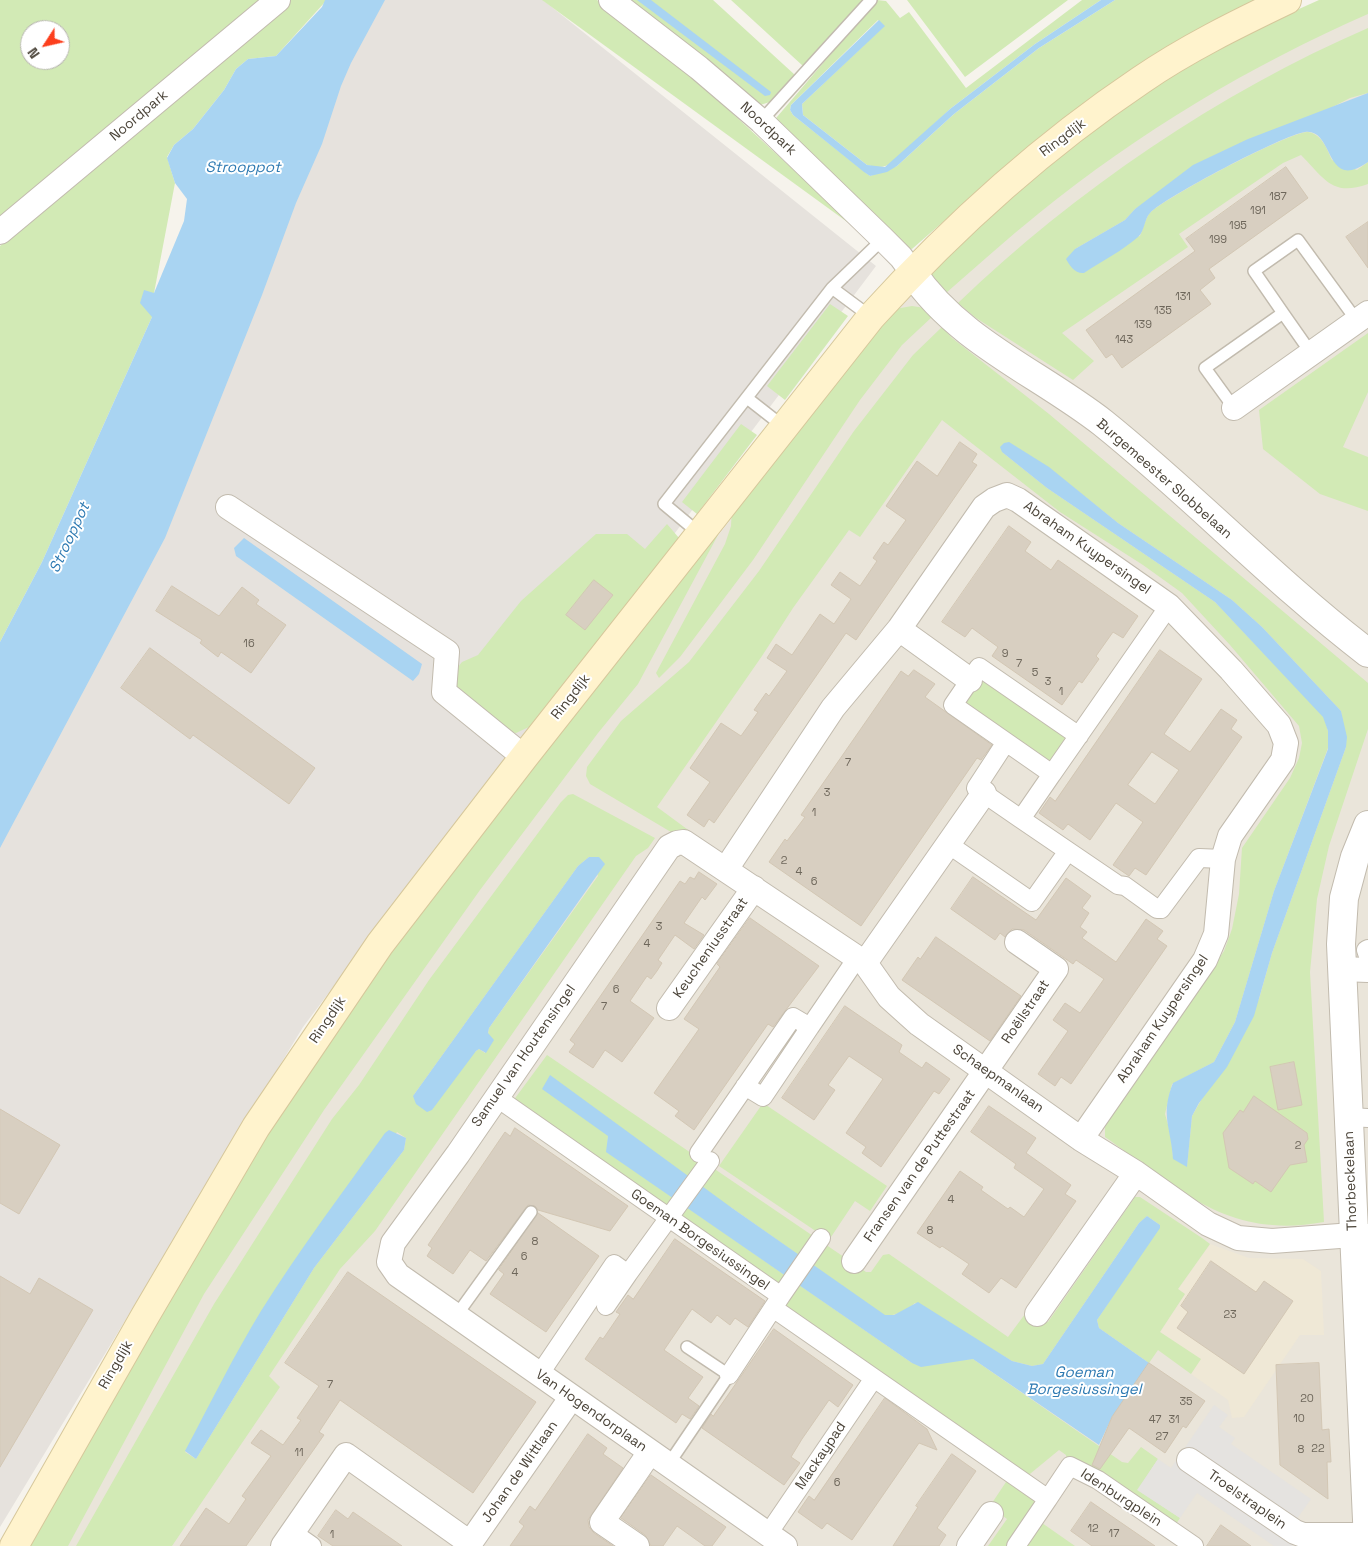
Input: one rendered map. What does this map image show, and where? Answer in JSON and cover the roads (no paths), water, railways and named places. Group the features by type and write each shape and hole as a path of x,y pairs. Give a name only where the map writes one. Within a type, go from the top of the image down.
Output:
{"main road":[{"name":"Ringdijk","path":"14,1546 105,1384 256,1127 380,944 524,757 871,317 912,272 956,229 1037,158 1141,80 1237,24 1287,0"}],"street":[{"name":"Noordpark","path":"0,232 278,0"},
{"name":"Noordpark","path":"611,0 700,68 761,121 883,239 901,257 912,272"},
{"name":"Burgemeester Slobbelaan","path":"912,272 934,301 954,319 998,354 1074,402 1120,437 1305,603 1368,652"},
{"path":"1234,408 1362,317"},
{"name":"Abraham Kuypersingel","path":"726,869 833,708 899,629 984,507 994,500 1007,495 1018,500 1169,606 1231,670 1279,725 1286,743 1283,760 1230,836 1223,859 1216,934 1205,960 1081,1139"},
{"path":"228,507 447,652 444,692 524,757"},
{"path":"1021,819 1169,606"},
{"path":"899,629 970,680"},
{"path":"1052,774 953,705 979,667 1079,736"},
{"path":"1006,742 976,788 1118,885 1125,886 1157,909 1161,909 1199,858 1223,859"},
{"path":"606,1306 669,1219 745,1086 793,1017 810,1027 948,844 984,793"},
{"name":"Thorbeckelaan","path":"1368,824 1362,859 1344,898 1341,969 1358,1118 1368,1542"},
{"name":"Schaepmanlaan","path":"677,843 684,842 861,960 889,996 919,1024 1081,1139 1136,1173 1208,1224 1238,1238 1272,1242 1360,1236"},
{"name":"Samuel van Houtensingel","path":"398,1275 389,1262 393,1243 669,847 677,843"},
{"path":"948,844 1032,902 1068,851"},
{"name":"Keucheniusstraat","path":"669,1008 754,888"},
{"name":"Roëllstraat","path":"986,1071 1056,968 1017,942"},
{"path":"1368,949 1366,950 1368,956"},
{"path":"1341,969 1368,970"},
{"name":"Fransen van de Puttestraat","path":"854,1261 986,1071"},
{"name":"Goeman Borgesiussingel","path":"496,1097 669,1219 874,1378 1048,1499"},
{"path":"1037,1314 1136,1173"},
{"path":"729,1375 821,1238"},
{"path":"539,1375 614,1264 628,1274"},
{"name":"Van Hogendorplaan","path":"398,1275 776,1540"},
{"name":"Mackaypad","path":"776,1540 874,1378"},
{"name":"Johan de Wittlaan","path":"469,1544 571,1398"},
{"path":"312,1546 287,1539 346,1455 469,1544"},
{"path":"637,1546 602,1522 659,1459"},
{"name":"Troelstraplein","path":"1189,1460 1295,1532 1303,1540 1368,1535"},
{"name":"Idenburgplein","path":"1048,1499 1070,1466 1098,1480 1194,1546"},
{"path":"1016,1546 1048,1499"},
{"path":"969,1546 991,1514"}],"lane":[{"path":"761,121 871,0"},
{"path":"700,534 664,504 832,288 883,239"},
{"path":"1311,353 1254,271 1298,240 1362,317"},
{"path":"832,288 871,317"},
{"path":"1234,408 1205,368 1282,313"},
{"path":"747,398 784,427"},
{"path":"456,1316 531,1212"},
{"path":"659,1459 729,1375 687,1347"}],"water":[{"name":"Strooppot","path":"325,0 385,0 351,63 341,86 322,144 296,203 262,295 165,538 0,848 0,642 42,562 152,317 140,303 144,290 154,293 184,221 187,199 175,183 167,158 174,145 193,129 224,90 236,69 248,59 276,56 322,7"},
{"path":"637,0 651,0 771,92 770,95 765,96"},
{"path":"1101,0 1115,0 1039,48 954,114 897,166 887,172 870,176 793,115 790,110 791,105 879,20 885,26 802,104 803,115 867,165 885,167 950,109 1035,44"},
{"path":"1368,93 1368,162 1354,169 1344,170 1337,165 1321,139 1315,133 1305,132 1250,155 1177,194 1150,213 1138,237 1084,273 1075,271 1066,259 1075,249 1125,220 1135,209 1193,165 1248,139"},
{"path":"1009,442 1049,467 1118,523 1232,600 1262,627 1341,711 1347,737 1346,747 1272,953 1254,1016 1227,1067 1199,1103 1192,1116 1187,1167 1173,1159 1167,1121 1169,1094 1173,1083 1214,1062 1235,1022 1274,891 1328,749 1328,731 1323,717 1215,602 1047,488 1002,452 1000,447 1004,443"},
{"path":"244,538 422,664 419,674 413,681 236,556 234,548"},
{"path":"589,857 599,857 605,864 489,1028 488,1033 494,1040 486,1053 479,1049 476,1051 432,1110 427,1112 416,1104 413,1096 578,866"},
{"name":"Goeman Borgesiussingel","path":"550,1075 732,1208 885,1315 894,1315 918,1302 1012,1361 1032,1366 1043,1364 1139,1223 1147,1216 1160,1225 1160,1228 1097,1320 1099,1328 1149,1363 1112,1417 1099,1445 973,1359 921,1367 912,1363 606,1152 608,1136 542,1089"},
{"path":"389,1130 406,1138 404,1150 314,1268 196,1459 185,1451 251,1328 306,1243"}]}
